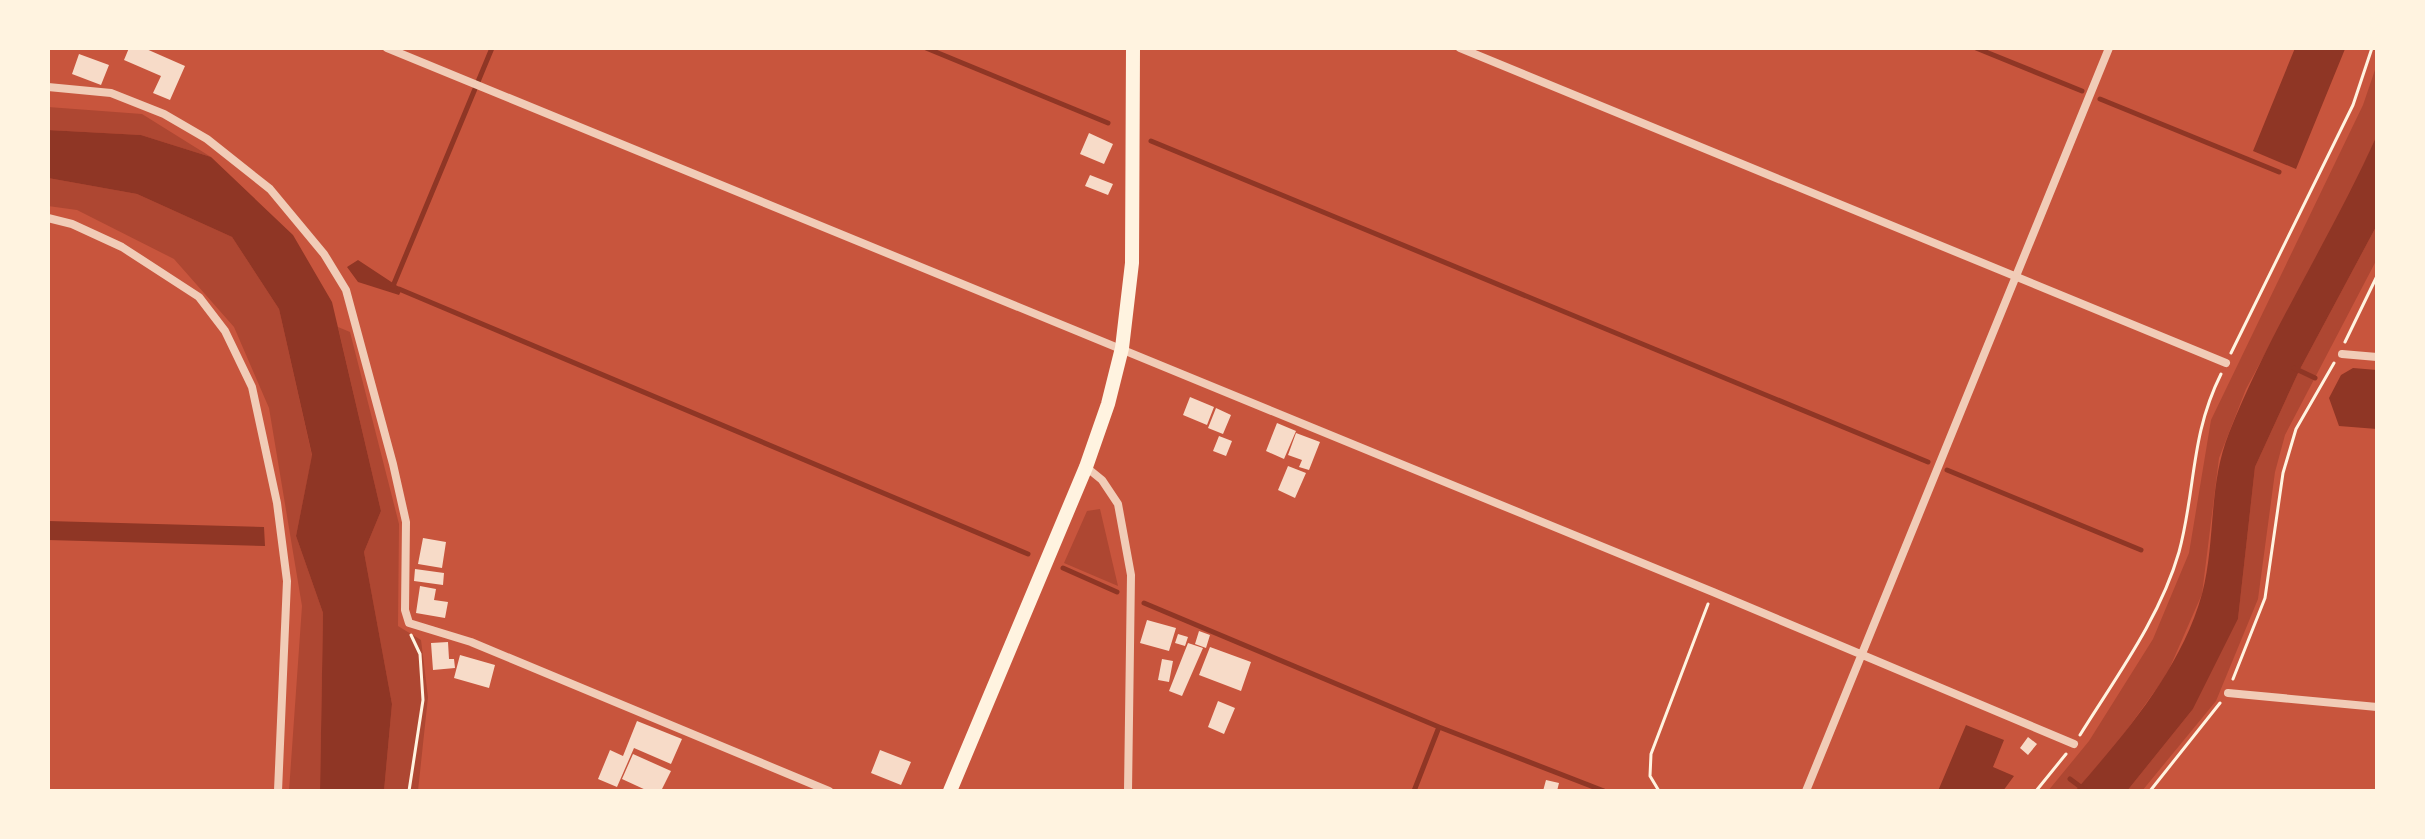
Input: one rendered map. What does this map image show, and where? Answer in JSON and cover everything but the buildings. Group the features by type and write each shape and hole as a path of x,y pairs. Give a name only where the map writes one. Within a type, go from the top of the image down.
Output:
{"main road":[{"path":"950,791 1086,467 1108,404 1122,348 1132,263 1133,48"}],"street":[{"path":"387,48 1122,348 2074,744"},
{"path":"1460,48 2226,363"},
{"path":"1806,791 2109,48"},
{"path":"48,87 111,93 164,114 207,139 270,189 324,254 346,290 393,464 406,522 405,610 409,623 496,652 829,791"},
{"path":"48,218 72,224 122,247 199,297 225,331 252,387 277,503 287,581 278,791"},
{"path":"2342,354 2377,357"},
{"path":"1086,467 1102,480 1118,504 1131,575 1128,791"},
{"path":"2228,693 2377,707"}],"path":[{"path":"2036,791 2074,744 2148,627 2179,552 2196,439 2207,400 2353,105 2372,48"},
{"path":"2150,791 2228,693 2265,598 2283,473 2296,429 2330,367 2342,354 2377,276"},
{"path":"1659,791 1650,776 1651,754 1713,592"},
{"path":"409,623 412,639 420,654 423,700 409,791"}],"shaded area":[{"path":"2295,48 2345,49 2296,169 2253,151"},
{"path":"2377,64 2377,135 2351,194 2246,389 2219,458 2202,594 2167,674 2116,745 2075,791 2048,791 2089,741 2153,639 2189,553 2211,420 2363,105"},
{"path":"48,107 142,114 211,157 141,135 48,130"},
{"path":"48,130 141,135 211,157 293,235 332,302 381,511 364,552 392,704 384,791 320,791 323,613 296,536 312,455 279,309 232,237 137,194 48,178"},
{"path":"2377,135 2377,225 2299,371 2255,467 2238,619 2193,709 2127,791 2075,791 2150,699 2193,622 2206,574 2218,473 2229,433 2263,357"},
{"path":"48,178 137,194 232,237 279,309 312,456 296,536 323,613 320,791 289,791 302,606 269,408 234,327 174,259 77,210 48,206"},
{"path":"2377,225 2377,259 2285,435 2275,472 2258,599 2216,701 2142,791 2127,791 2193,709 2238,619 2255,467 2299,371"},
{"path":"358,260 402,289 399,295 358,282 347,267"},
{"path":"338,327 350,332 399,524 398,626 421,640 428,697 418,791 384,791 392,704 364,552 381,511"},
{"path":"2353,368 2377,370 2377,429 2339,426 2329,398 2341,375"},
{"path":"1100,509 1118,586 1064,563 1087,511"},
{"path":"48,521 264,527 265,546 48,540"},
{"path":"1966,725 2004,740 1993,767 2014,776 2003,791 1938,791"}],"waterway":[{"path":"393,286 492,48"},
{"path":"926,48 1108,123"},
{"path":"1976,48 2082,91"},
{"path":"2100,99 2279,172"},
{"path":"1151,141 1928,462"},
{"path":"399,289 1028,554"},
{"path":"2294,368 2315,378"},
{"path":"1947,470 2141,550"},
{"path":"1063,568 1117,592"},
{"path":"1144,603 1439,727 1604,791"},
{"path":"1414,791 1439,727"},
{"path":"2070,779 2086,791"}]}
